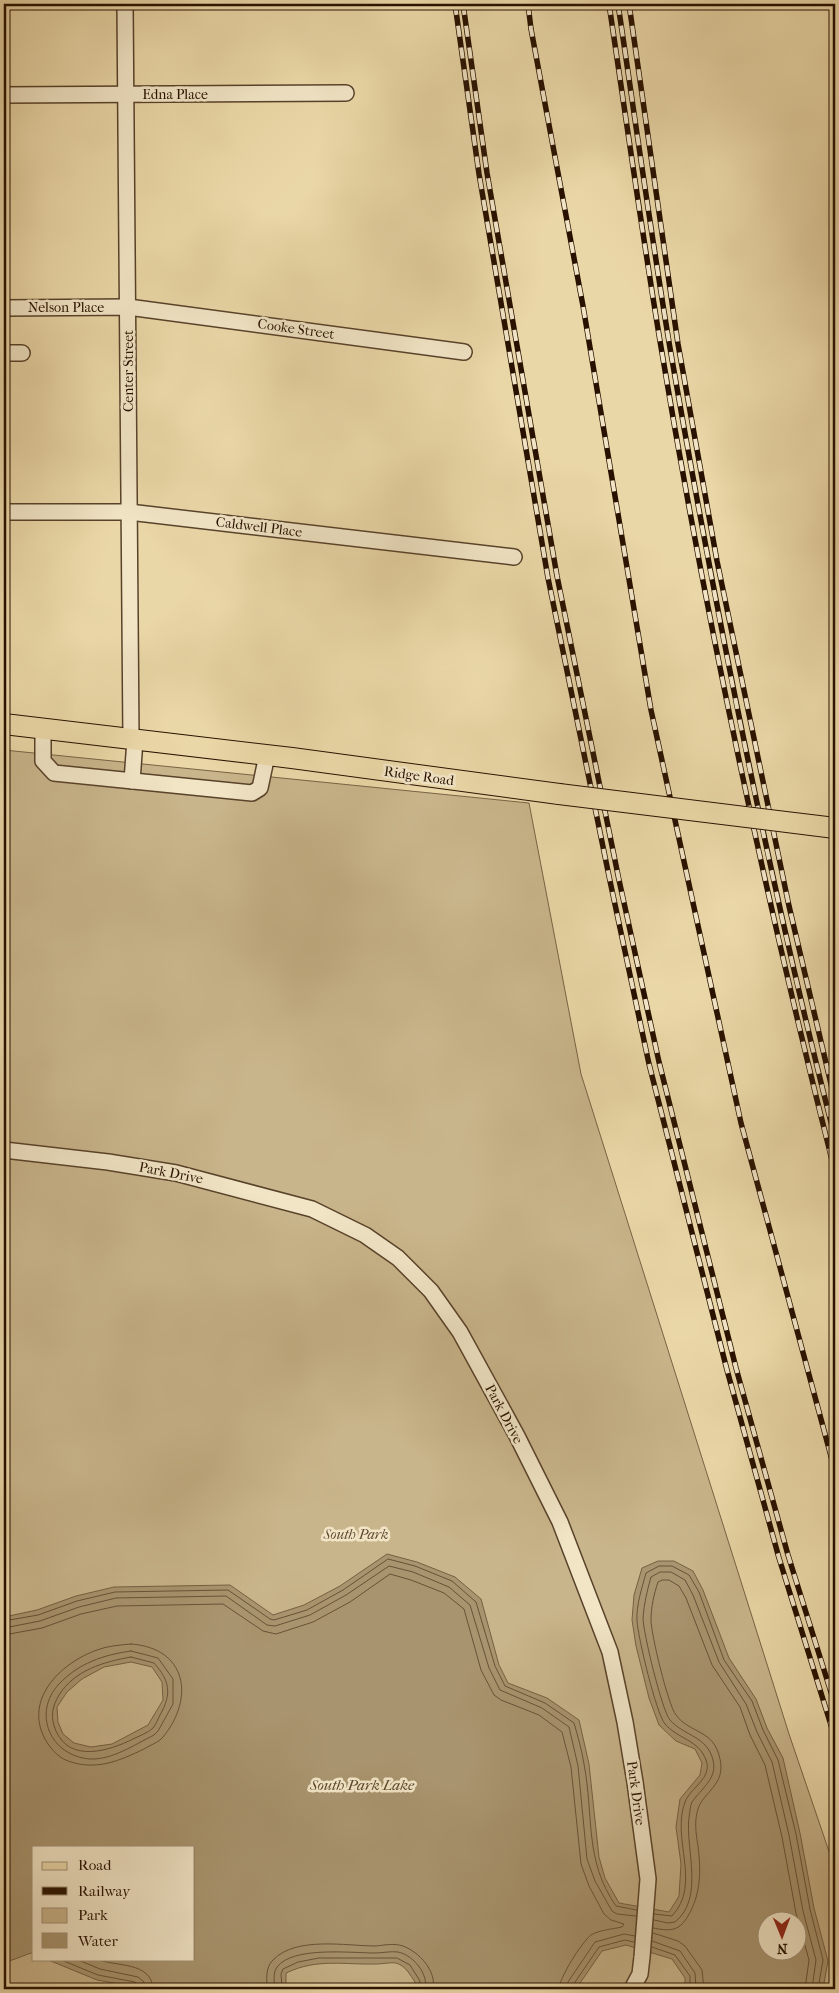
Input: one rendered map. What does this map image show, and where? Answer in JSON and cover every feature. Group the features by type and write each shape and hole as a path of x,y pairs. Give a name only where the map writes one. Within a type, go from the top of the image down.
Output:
{"main road":[{"name":"Ridge Road","path":"4,724 266,755 835,828"}],"street":[{"name":"Center Street","path":"125,4 132,781"},
{"name":"Edna Place","path":"4,95 346,93"},
{"name":"Nelson Place","path":"4,308 128,307"},
{"name":"Cooke Street","path":"128,307 464,352"},
{"path":"4,353 22,353"},
{"name":"Caldwell Place","path":"4,512 129,512 514,556"},
{"path":"43,728 43,761 54,773 252,793 260,788 266,755"},
{"name":"Park Drive","path":"4,1150 108,1162 176,1173 312,1209 365,1235 398,1258 431,1291 460,1332 517,1436 560,1522 610,1652 625,1722 648,1880 640,1974 632,1989"}],"green space":[{"name":"South Park","path":"4,750 529,803 581,1074 789,1734 835,1869 835,1989 4,1989"}],"water":[{"name":"South Park Lake","path":"387,1554 417,1562 455,1577 481,1599 499,1665 508,1683 547,1698 579,1720 589,1764 599,1857 605,1878 619,1903 669,1912 679,1896 681,1864 676,1827 680,1799 700,1775 702,1763 695,1749 676,1741 659,1725 649,1698 636,1646 632,1620 634,1595 642,1568 658,1561 674,1561 693,1571 703,1590 729,1658 756,1699 767,1728 783,1758 814,1908 828,1961 823,1989 685,1989 685,1978 672,1959 626,1945 602,1951 576,1989 413,1989 415,1982 402,1966 396,1963 331,1963 309,1965 286,1973 286,1986 288,1989 146,1989 97,1980 48,1960 195,1960 195,1846 32,1846 32,1953 4,1963 4,1617 37,1610 76,1596 114,1587 230,1585 273,1615 304,1605 340,1586","holes":["131,1662 152,1667 162,1682 163,1700 148,1725 112,1744 91,1747 74,1743 63,1734 58,1722 57,1707 67,1692 82,1679 104,1667"]}],"railway":[{"path":"455,4 479,174 548,578 649,1064 727,1370 779,1558 835,1738"},
{"path":"463,4 487,173 557,576 619,880 659,1062 736,1368 788,1555 835,1705"},
{"path":"528,4 531,29 583,306 651,710 741,1123 835,1471"},
{"path":"609,4 654,304 698,555 739,761 785,967 835,1172"},
{"path":"618,4 663,305 706,547 765,843 835,1138"},
{"path":"629,4 678,344 717,561 789,906 835,1101"}]}
